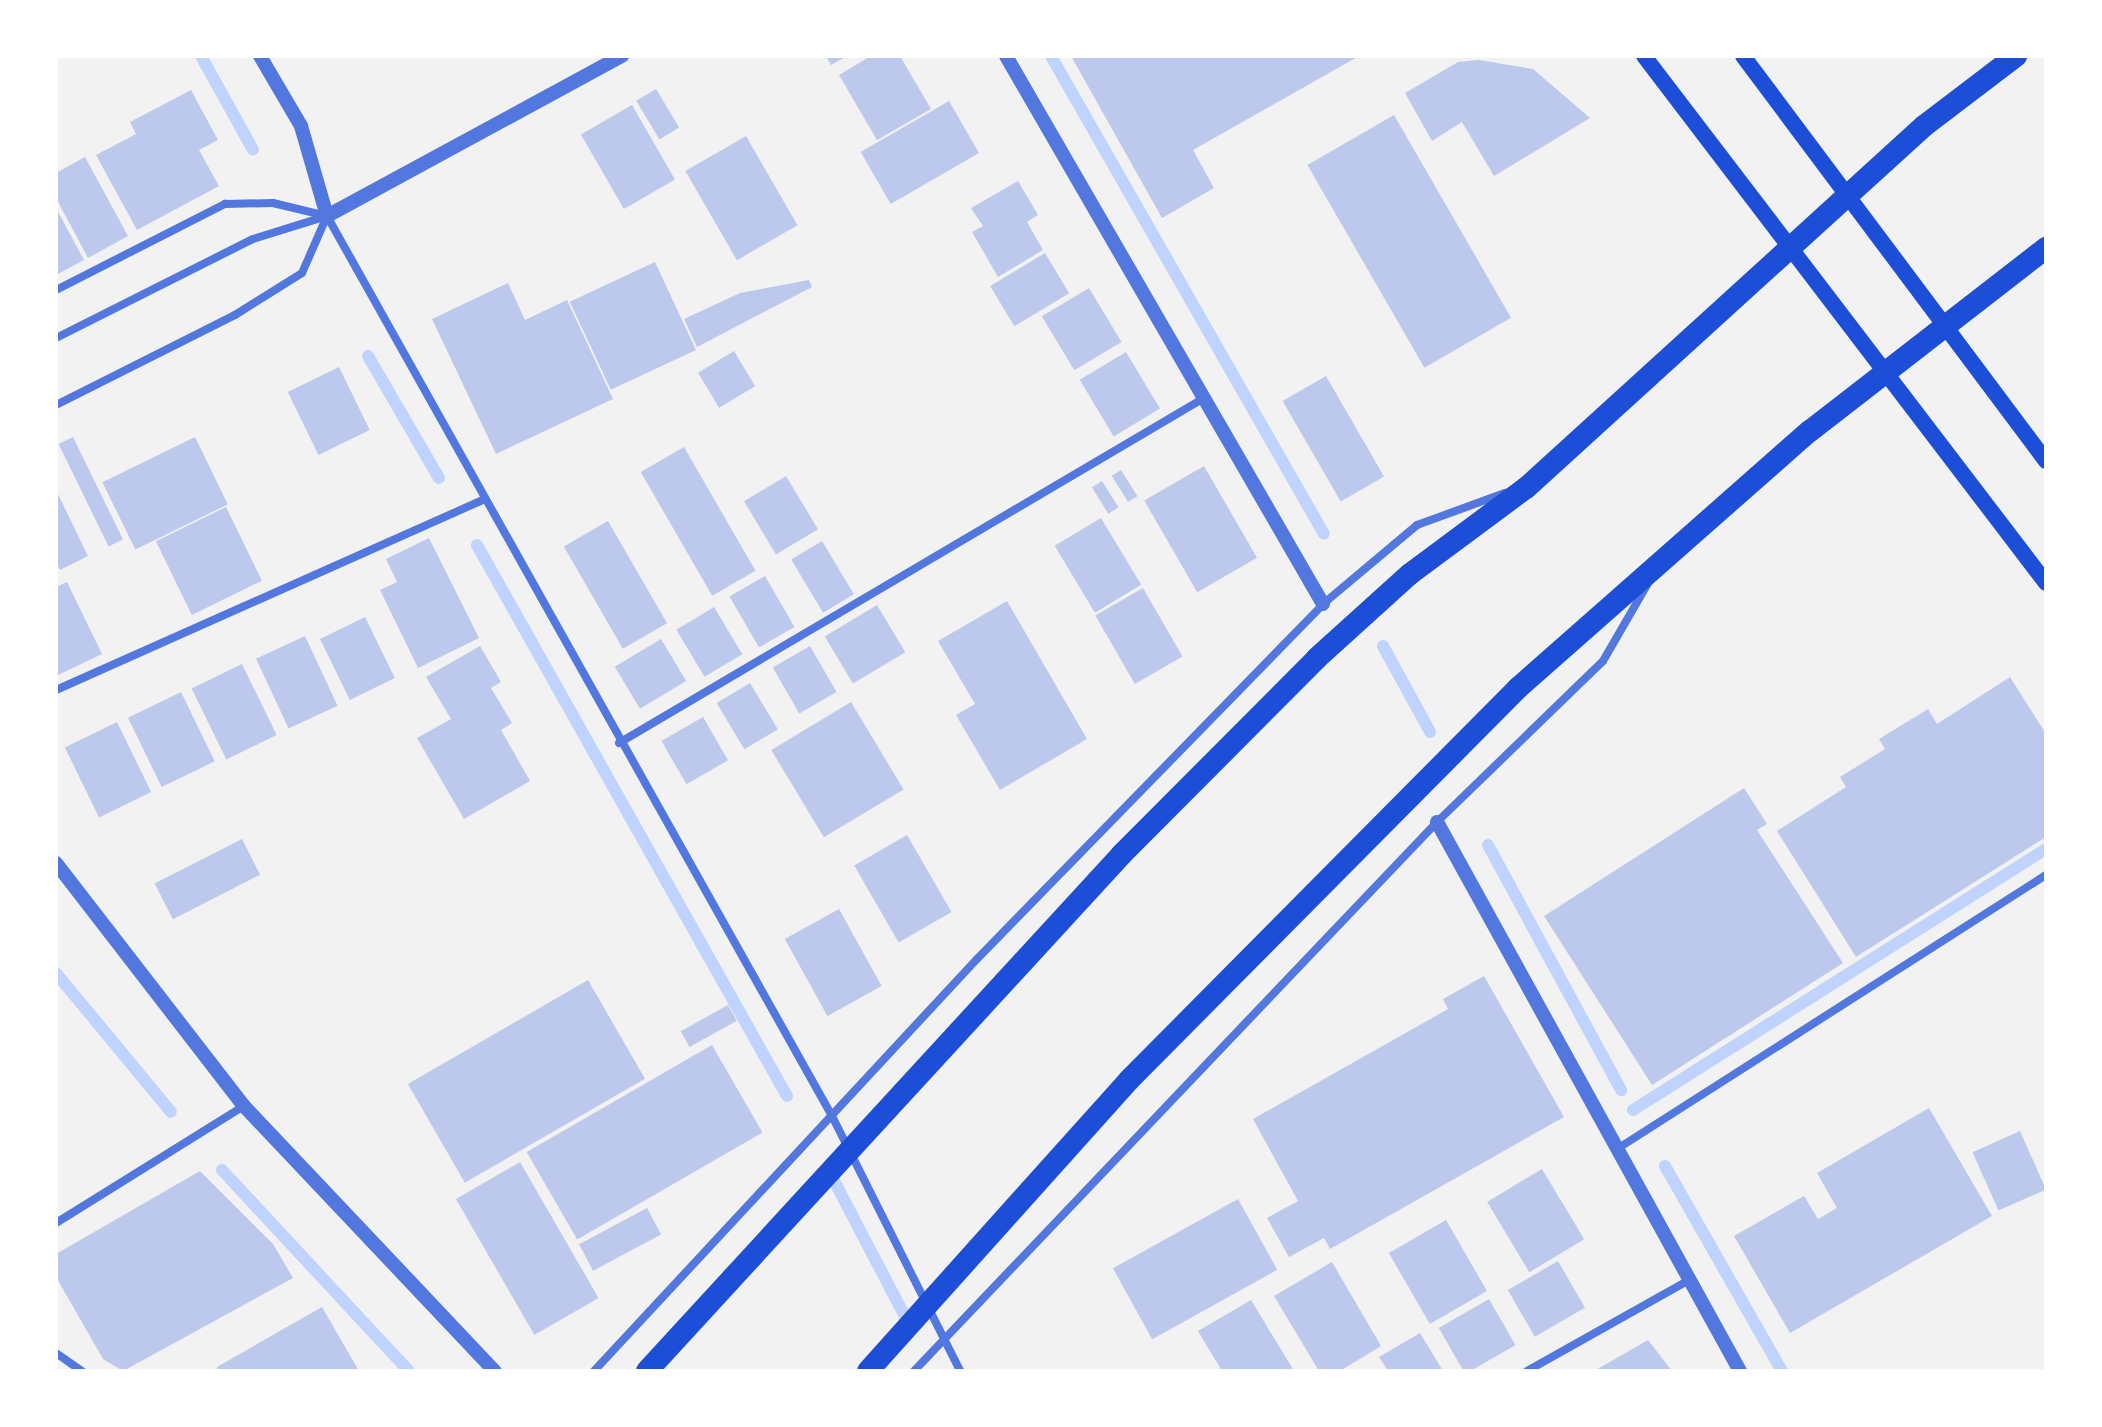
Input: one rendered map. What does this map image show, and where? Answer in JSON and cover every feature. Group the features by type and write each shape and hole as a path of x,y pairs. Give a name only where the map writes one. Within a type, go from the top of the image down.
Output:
{"highway":[{"path":"647,1371 1011,975 1317,658 1410,574 1526,488 1924,126 2016,56"},
{"path":"868,1371 1129,1080 1374,826 1664,556 1886,371 2046,248"}],"main road":[{"path":"1644,56 2046,583"},
{"path":"1743,56 2046,461"}],"street":[{"path":"260,56 301,126 327,216 619,743 832,1116 940,1342 960,1371"},
{"path":"56,338 253,239 327,216 622,56"},
{"path":"1006,56 1323,604"},
{"path":"56,290 225,204 273,203 327,216"},
{"path":"56,405 235,315 302,273 327,216"},
{"path":"619,743 1206,397"},
{"path":"594,1371 832,1116 1323,604 1417,525 1526,488"},
{"path":"56,690 484,499"},
{"path":"914,1371 1437,822 1603,661 1664,556"},
{"path":"1437,822 1740,1371"},
{"path":"56,863 244,1106 495,1371"},
{"path":"1617,1149 2046,875"},
{"path":"56,1223 244,1106"},
{"path":"1527,1371 1689,1280"},
{"path":"56,1353 82,1371"}],"building":[{"path":"826,56 847,56 831,65"},
{"path":"871,56 900,56 931,109 877,140 839,75"},
{"path":"1071,56 1359,56 1193,150 1214,188 1162,218"},
{"path":"1479,60 1533,69 1590,118 1494,176 1462,122 1432,141 1405,93 1458,62"},
{"path":"656,89 679,128 659,139 636,101"},
{"path":"191,90 218,140 199,150 219,186 137,230 96,155 136,134 130,122"},
{"path":"949,101 979,153 891,204 861,152"},
{"path":"632,105 675,179 624,209 581,134"},
{"path":"1394,115 1511,318 1424,368 1307,165"},
{"path":"746,136 798,225 737,260 685,171"},
{"path":"85,157 128,236 88,258 56,198 56,173"},
{"path":"1018,181 1038,215 1027,222 1043,250 998,277 972,232 983,226 971,208"},
{"path":"56,208 84,260 56,275"},
{"path":"1045,253 1069,293 1014,326 990,286"},
{"path":"655,262 696,350 611,390 570,302"},
{"path":"809,280 812,287 697,347 684,319 740,293"},
{"path":"508,283 525,320 567,300 613,399 496,454 432,319"},
{"path":"1089,288 1121,342 1074,370 1042,316"},
{"path":"734,351 755,386 719,408 698,373"},
{"path":"1126,352 1160,409 1114,436 1080,380"},
{"path":"339,367 370,430 318,455 288,392"},
{"path":"1326,376 1384,476 1341,501 1283,401"},
{"path":"73,437 123,539 109,546 59,444"},
{"path":"195,437 228,504 135,550 102,482"},
{"path":"684,447 756,571 712,596 641,472"},
{"path":"1204,466 1257,558 1197,592 1144,500"},
{"path":"1121,470 1137,496 1128,502 1112,476"},
{"path":"786,476 818,529 776,554 744,501"},
{"path":"1102,481 1118,507 1108,514 1092,487"},
{"path":"56,490 88,556 60,570 56,562"},
{"path":"226,507 262,581 192,615 156,541"},
{"path":"1101,518 1141,585 1095,613 1055,546"},
{"path":"608,521 667,623 623,649 564,546"},
{"path":"429,538 479,638 418,668 380,590 397,582 386,559"},
{"path":"822,541 854,594 823,613 791,560"},
{"path":"765,576 794,627 759,648 729,596"},
{"path":"67,582 102,654 56,676 56,587"},
{"path":"1143,588 1182,656 1135,684 1095,616"},
{"path":"1007,601 1087,739 1000,790 956,715 975,704 938,641"},
{"path":"877,605 905,652 853,684 825,636"},
{"path":"714,607 742,654 705,677 676,630"},
{"path":"365,617 395,678 350,700 320,639"},
{"path":"305,636 338,706 289,729 256,659"},
{"path":"661,639 686,681 640,709 615,667"},
{"path":"480,646 501,682 491,688 512,723 501,730 530,781 464,819 417,738 451,719 426,677"},
{"path":"810,646 836,692 799,713 773,668"},
{"path":"242,664 277,735 226,760 192,689"},
{"path":"2010,677 2046,734 2046,837 1856,957 1777,831 1846,787 1840,777 1885,749 1879,739 1928,709 1937,724"},
{"path":"750,683 778,729 744,749 717,703"},
{"path":"181,692 215,761 162,787 128,718"},
{"path":"851,702 904,789 824,837 771,750"},
{"path":"703,717 728,760 686,784 661,741"},
{"path":"117,722 151,792 99,818 65,747"},
{"path":"1744,788 1767,824 1757,830 1843,963 1652,1085 1544,916"},
{"path":"907,835 952,912 899,943 854,865"},
{"path":"242,839 260,875 173,919 155,883"},
{"path":"839,909 882,986 827,1016 785,939"},
{"path":"1484,976 1564,1117 1330,1249 1324,1238 1289,1257 1267,1218 1298,1201 1253,1119 1448,1009 1443,999"},
{"path":"588,980 645,1079 465,1183 408,1084"},
{"path":"728,1005 737,1021 689,1047 681,1031"},
{"path":"712,1045 763,1132 577,1239 527,1152"},
{"path":"1929,1108 1992,1216 1790,1333 1734,1236 1804,1196 1818,1219 1837,1208 1817,1173"},
{"path":"2020,1131 2046,1189 1999,1211 1972,1152"},
{"path":"520,1162 598,1298 534,1335 456,1199"},
{"path":"1542,1169 1584,1239 1529,1272 1487,1202"},
{"path":"200,1171 273,1244 293,1278 123,1371 103,1359 56,1277 56,1254"},
{"path":"1238,1199 1277,1270 1152,1339 1113,1268"},
{"path":"647,1208 661,1234 593,1271 579,1244"},
{"path":"1446,1220 1487,1291 1430,1324 1389,1253"},
{"path":"1558,1261 1585,1308 1535,1337 1508,1290"},
{"path":"1332,1262 1381,1346 1340,1371 1319,1371 1274,1296"},
{"path":"1489,1299 1516,1345 1470,1371 1464,1371 1439,1328"},
{"path":"1251,1300 1294,1371 1222,1371 1198,1331"},
{"path":"322,1307 359,1371 219,1371 217,1367"},
{"path":"1420,1333 1443,1371 1388,1371 1379,1357"},
{"path":"1648,1340 1672,1371 1594,1371"}],"waterway":[{"path":"201,56 253,150"},
{"path":"1051,56 1324,534"},
{"path":"368,356 439,478"},
{"path":"477,545 787,1096"},
{"path":"1383,646 1430,732"},
{"path":"1488,845 1621,1090"},
{"path":"1633,1110 2046,849"},
{"path":"56,973 171,1112"},
{"path":"1665,1166 1782,1371"},
{"path":"222,1170 409,1371"},
{"path":"830,1173 910,1326"}]}
